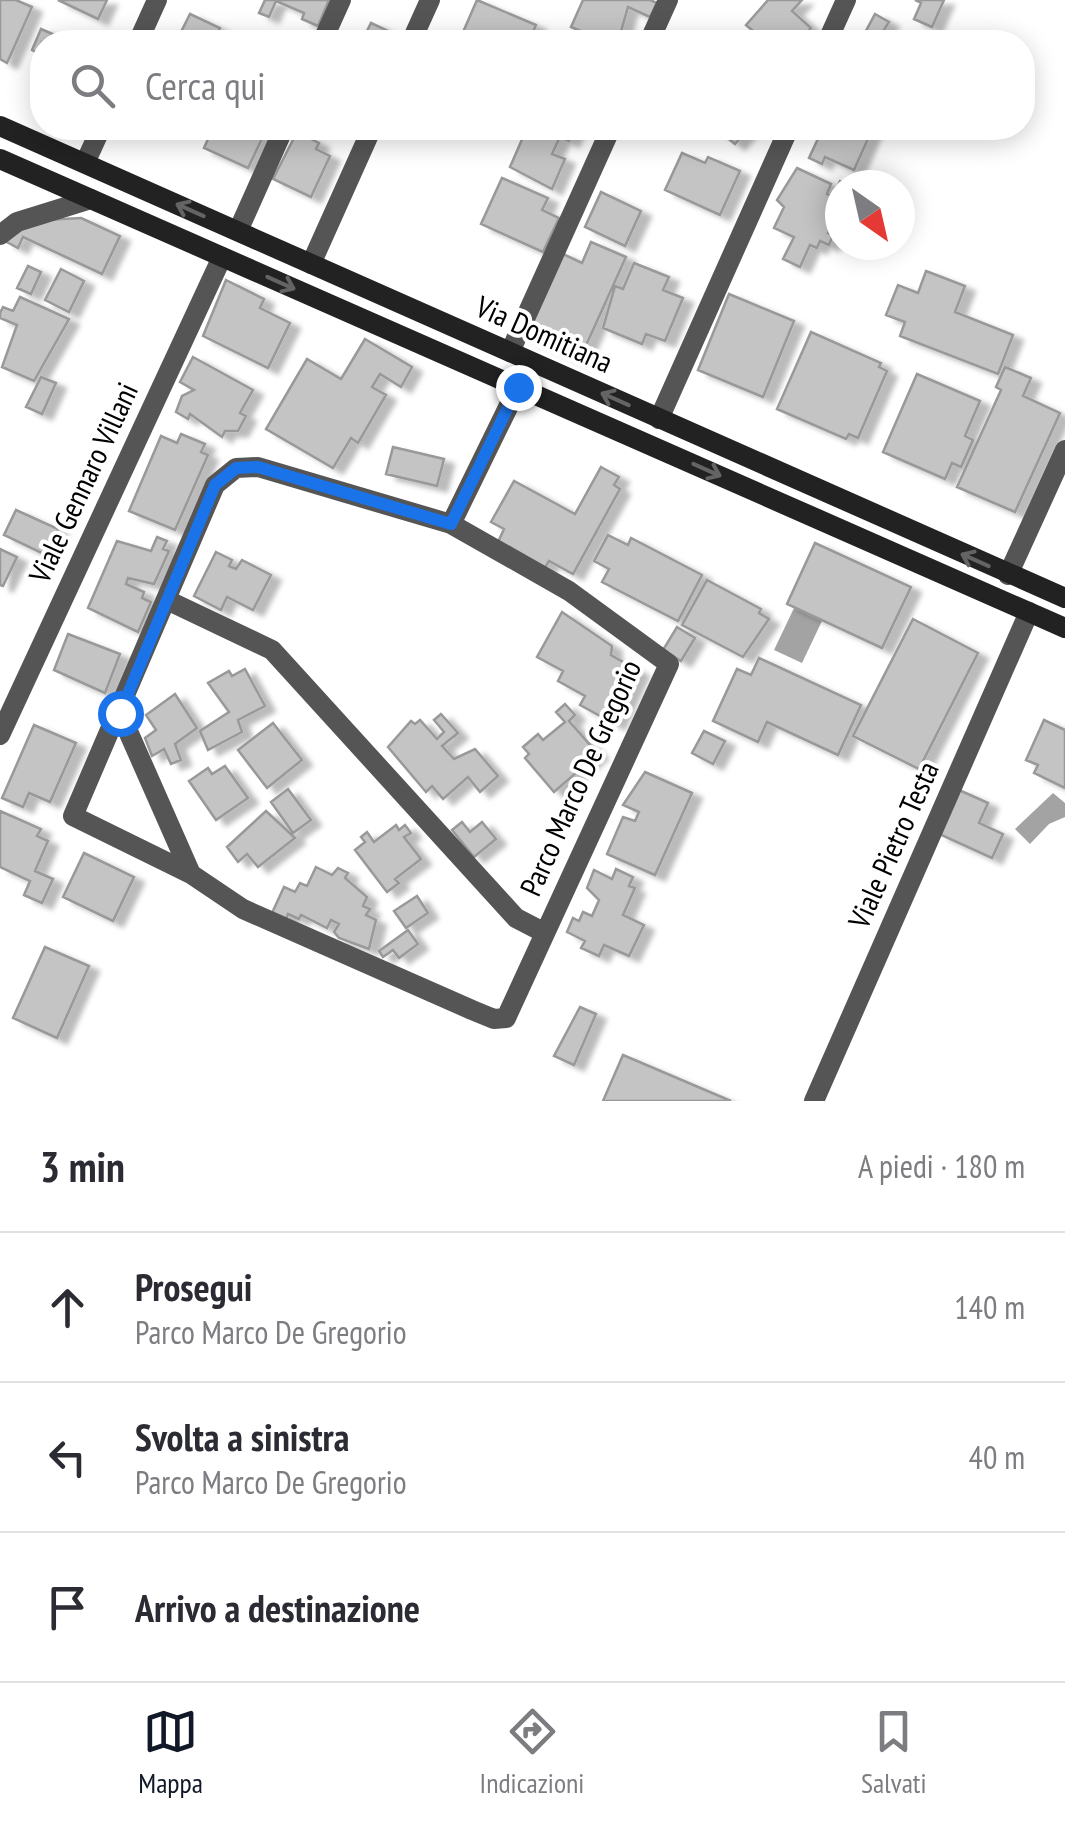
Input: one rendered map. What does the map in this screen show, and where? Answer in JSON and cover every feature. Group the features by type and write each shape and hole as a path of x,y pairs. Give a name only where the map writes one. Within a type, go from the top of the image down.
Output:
{"main road":[{"name":"Via Domitiana","path":"0,126 30,139"},
{"name":"Via Domitiana","path":"32,140 1065,598"},
{"name":"Via Domitiana","path":"0,159 1065,628"}],"street":[{"path":"143,30 157,0"},
{"path":"327,30 340,0"},
{"path":"416,30 430,0"},
{"path":"654,30 668,0"},
{"path":"832,30 846,0"},
{"path":"85,163 95,140"},
{"path":"238,231 279,140"},
{"path":"311,264 367,140"},
{"path":"510,352 606,140"},
{"path":"659,419 784,140"},
{"path":"0,235 17,222 91,199"},
{"name":"Viale Gennaro Villani","path":"0,735 222,257"},
{"path":"451,524 518,387"},
{"path":"1008,575 1065,450"},
{"name":"Parco Marco De Gregorio","path":"258,467 451,524 569,591 669,664 506,1018 494,1020 243,909 191,874 73,816 169,601 215,485 236,468 258,467"},
{"name":"Parco Marco De Gregorio","path":"169,601 272,650 516,918 545,933"},
{"name":"Viale Pietro Testa","path":"814,1101 1029,612"},
{"path":"120,713 191,874"}],"shaded area":[{"path":"794,608 822,621 802,663 774,650"},
{"path":"1053,793 1065,803 1065,817 1049,824 1030,844 1015,829"}],"building":[{"path":"0,0 16,0 32,7 7,63 0,59"},
{"path":"58,0 107,0 98,19"},
{"path":"265,0 329,0 318,26 302,19 304,13 276,1 269,17 259,13"},
{"path":"477,0 536,25 534,30 464,30"},
{"path":"583,0 657,3 650,17 628,7 621,30 571,27"},
{"path":"768,0 802,0 792,11 811,28 752,30 746,25"},
{"path":"915,0 944,0 932,27 914,19 921,3"},
{"path":"190,14 220,28 219,30 182,30"},
{"path":"875,14 889,22 884,30 866,30"},
{"path":"371,23 386,30 368,30"},
{"path":"208,140 261,140 248,168 204,148"},
{"path":"293,140 313,140 319,143 316,149 330,156 311,197 273,179"},
{"path":"522,140 559,140 552,154 565,159 552,189 510,167"},
{"path":"817,140 867,140 854,170 825,157 822,164 809,158"},
{"path":"682,153 705,163 708,157 740,171 720,215 665,190"},
{"path":"797,168 825,181 825,243 820,241 817,248 810,245 800,267 783,259 794,237 774,228 784,207 777,200"},
{"path":"502,178 548,198 542,210 559,218 543,252 481,224"},
{"path":"601,192 641,211 625,246 585,227"},
{"path":"81,218 120,236 102,274 23,237 18,248 5,241 21,228 44,220"},
{"path":"591,242 626,257 579,361 524,336 561,253 582,263"},
{"path":"634,263 669,277 663,290 683,298 665,341 646,334 642,344 603,328 615,286 623,289"},
{"path":"28,266 41,272 31,294 17,288"},
{"path":"61,269 84,281 69,312 45,300"},
{"path":"926,271 965,286 955,312 1013,335 998,374 900,336 905,322 886,315 898,285 918,293"},
{"path":"226,280 264,299 260,308 290,323 268,368 203,336"},
{"path":"729,294 794,321 763,397 698,370"},
{"path":"20,297 69,319 34,381 2,367 17,325 0,318 0,313 3,307 13,311"},
{"path":"811,332 881,363 879,367 887,371 858,438 849,434 846,439 777,409"},
{"path":"365,339 412,367 401,387 380,374 372,387 386,395 358,443 351,438 333,468 266,429 307,359 341,379"},
{"path":"193,357 253,390 240,413 246,416 238,431 225,431 222,437 190,414 188,419 176,412 182,396 194,390 180,382"},
{"path":"1005,367 1031,378 1023,396 1060,413 1015,512 957,487 1001,390 996,387"},
{"path":"917,374 980,401 965,436 973,440 961,467 952,463 945,479 883,452"},
{"path":"41,377 56,383 42,414 26,407"},
{"path":"181,434 205,444 201,452 208,455 175,530 129,511 161,436 177,443"},
{"path":"393,447 444,459 437,486 386,474"},
{"path":"601,467 619,477 614,485 620,489 573,574 549,561 545,568 498,542 504,529 491,522 514,481 575,514"},
{"path":"16,510 58,529 46,555 4,535"},
{"path":"608,535 628,545 631,538 702,575 678,621 602,582 609,569 594,561"},
{"path":"157,537 167,541 163,549 169,551 154,584 128,578 126,584 144,592 142,598 151,602 138,632 88,608 117,541 151,551"},
{"path":"815,543 911,587 882,648 787,604"},
{"path":"0,549 17,557 3,586 0,585"},
{"path":"216,552 232,560 229,566 236,569 242,560 271,575 253,610 227,597 221,610 194,596"},
{"path":"707,580 761,609 759,613 769,619 743,657 682,625"},
{"path":"562,612 612,646 611,655 639,671 615,724 580,705 585,696 558,681 563,671 537,657"},
{"path":"913,619 978,653 919,769 853,736"},
{"path":"677,627 695,638 681,661 663,650"},
{"path":"68,634 120,654 105,693 54,670"},
{"path":"759,658 861,705 838,755 767,722 758,742 713,721 737,669 751,675"},
{"path":"245,669 265,706 238,720 242,732 208,750 200,731 229,712 208,683 229,671 232,676"},
{"path":"175,694 197,728 175,744 181,760 171,764 164,749 152,756 145,738 156,730 146,715"},
{"path":"565,704 575,715 569,721 598,754 554,792 525,758 529,754 523,747 538,734 543,740 565,722 556,712"},
{"path":"441,714 458,733 442,746 454,759 475,749 498,776 480,792 468,777 443,799 432,786 426,792 388,747 411,721 415,724 420,720 437,739 444,732 434,720"},
{"path":"1044,720 1065,730 1065,788 1034,773 1038,765 1026,760"},
{"path":"273,723 302,760 267,788 238,750"},
{"path":"34,725 76,743 50,802 29,793 23,807 2,798"},
{"path":"704,731 725,741 713,764 692,753"},
{"path":"225,766 248,798 216,820 189,781 208,768 212,774"},
{"path":"645,772 692,793 655,875 607,854 623,817 635,821 639,812 623,805"},
{"path":"288,789 311,820 293,833 271,802"},
{"path":"959,790 988,803 979,823 1003,834 992,858 939,834"},
{"path":"0,811 41,829 37,836 48,841 35,871 53,879 42,903 24,895 30,881 0,867"},
{"path":"266,811 295,838 258,867 247,854 238,862 227,847"},
{"path":"462,822 470,832 482,822 496,839 474,857 452,830"},
{"path":"396,825 399,830 405,825 411,833 404,837 421,859 395,879 399,883 387,892 355,850 365,842 361,837 367,832 374,842"},
{"path":"84,853 134,877 113,921 63,897"},
{"path":"316,867 332,875 338,868 348,873 345,878 367,897 363,906 370,909 366,915 376,920 369,949 339,938 334,932 339,924 331,920 327,928 301,915 299,919 288,914 286,919 272,913 284,887 295,892 300,883 307,886"},
{"path":"616,869 633,877 629,886 635,888 623,915 644,925 629,956 604,945 599,956 581,948 585,941 567,932 573,918 579,921 583,912 592,916 599,900 587,888 594,870 612,879"},
{"path":"417,896 428,913 406,928 394,911"},
{"path":"408,930 418,944 399,958 393,950 383,957 379,951"},
{"path":"45,947 89,966 57,1038 13,1018"},
{"path":"580,1007 596,1014 574,1065 554,1056"},
{"path":"623,1055 731,1101 603,1101"}],"route":[{"path":"120,713 215,485 236,468 258,467 451,524 518,387"}]}
